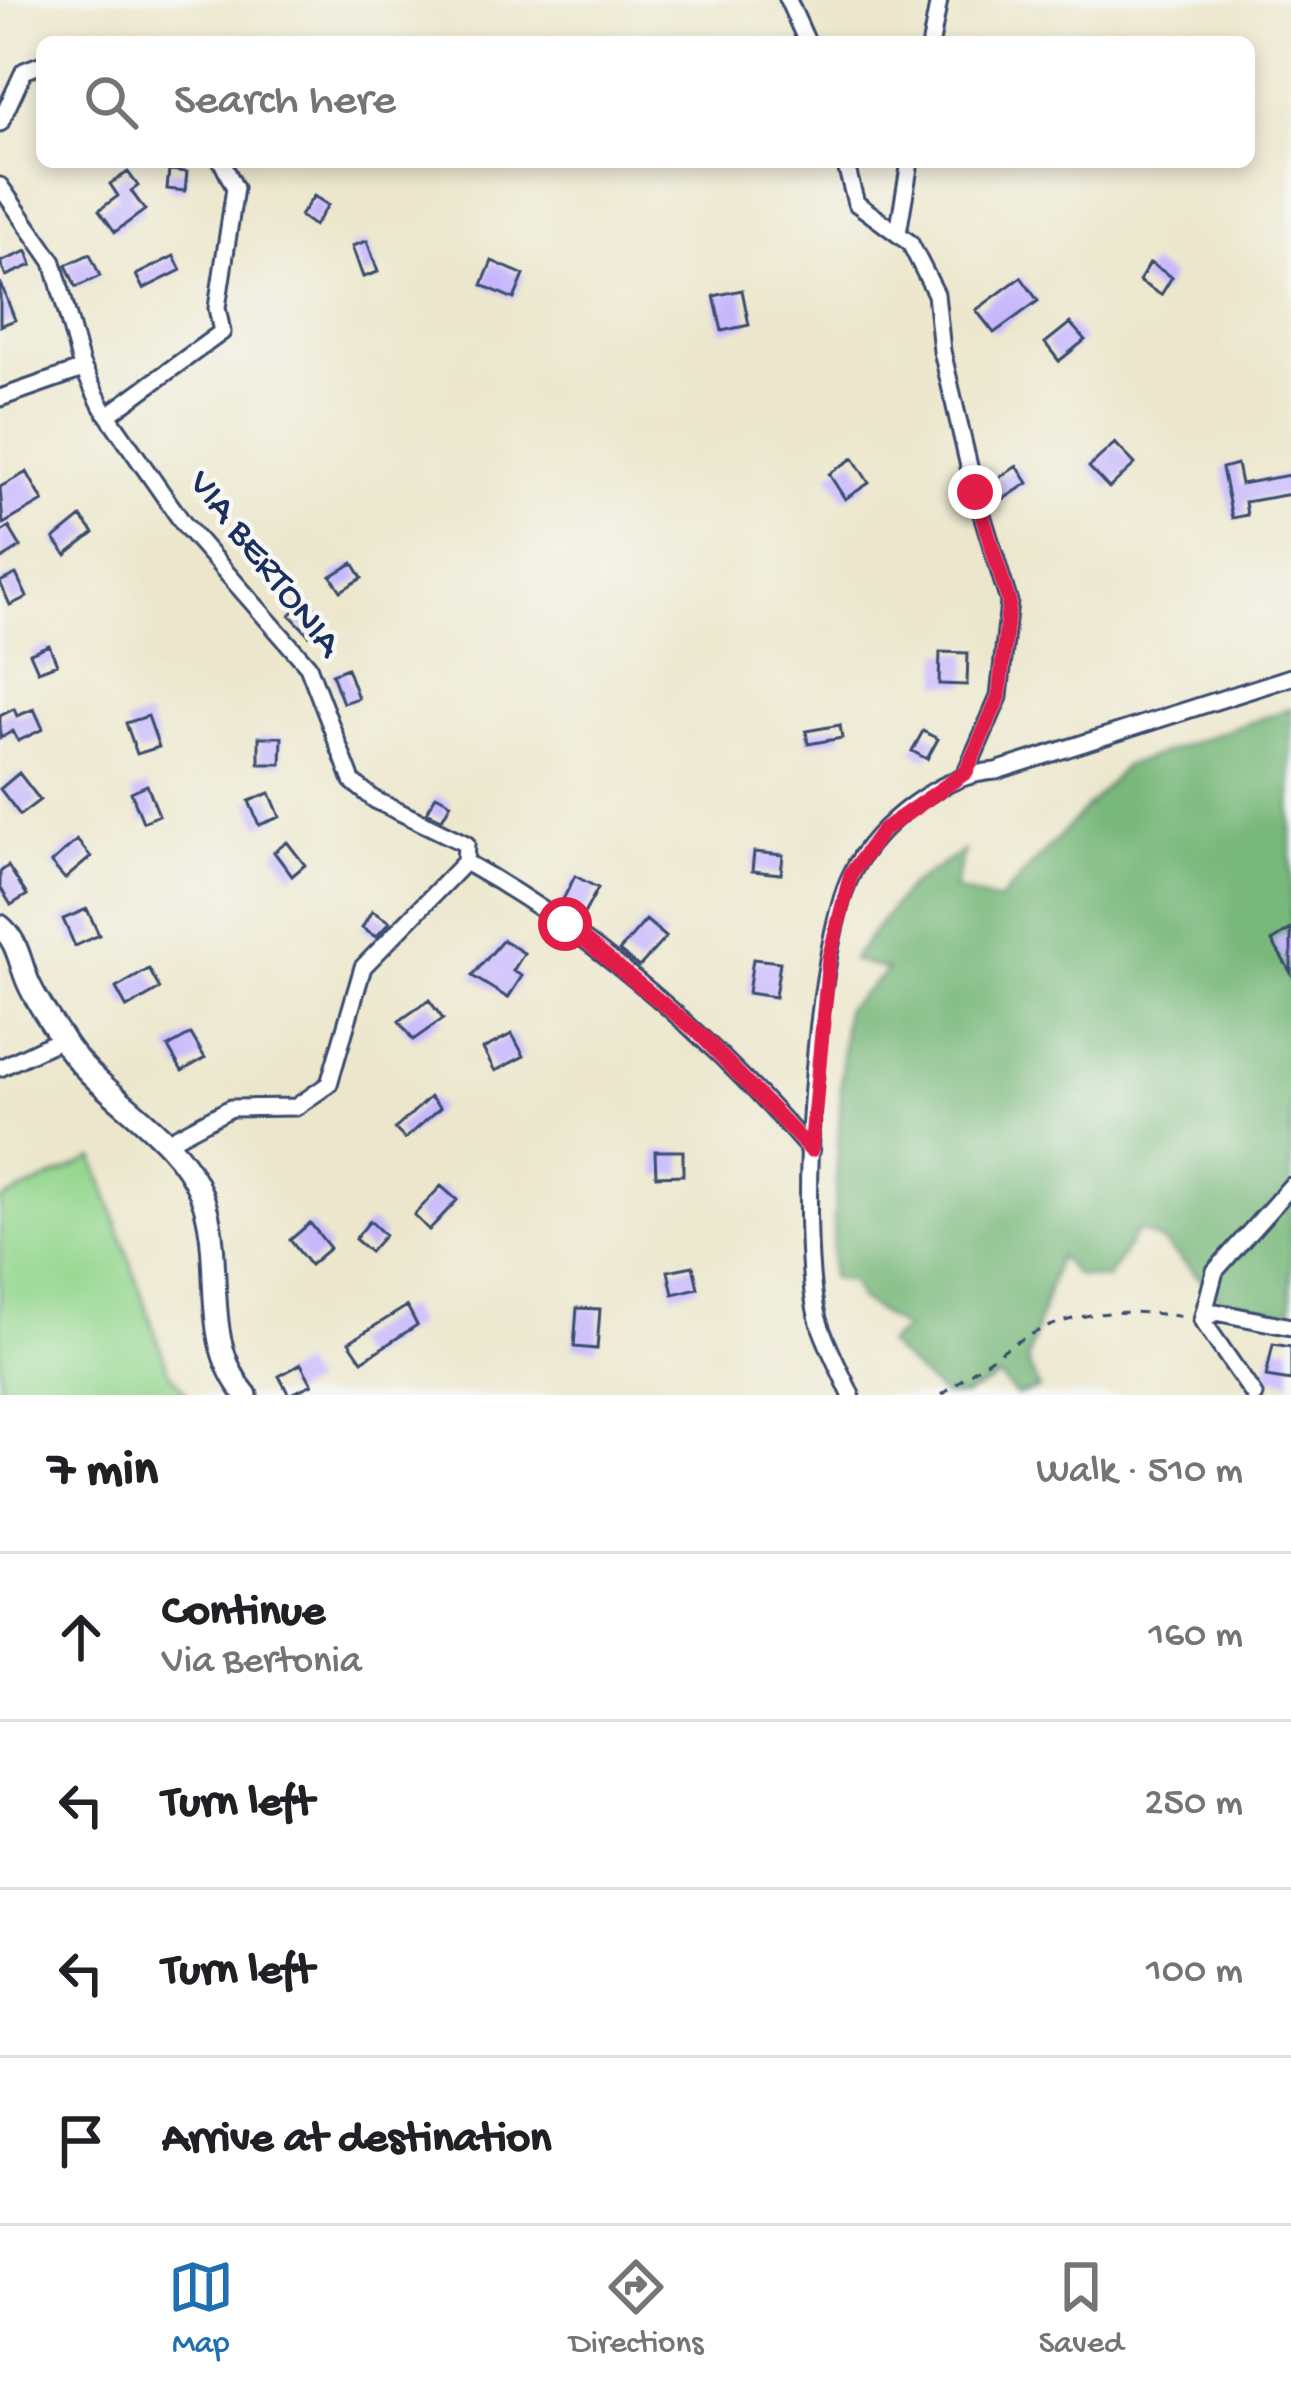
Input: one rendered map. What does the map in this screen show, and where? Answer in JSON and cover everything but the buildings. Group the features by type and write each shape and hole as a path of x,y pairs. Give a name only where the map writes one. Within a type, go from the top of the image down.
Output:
{"street":[{"path":"788,0 803,36"},
{"path":"933,36 939,0"},
{"path":"0,123 24,71 36,66"},
{"path":"108,415 222,332 217,308 235,188 225,168"},
{"path":"847,168 856,203 910,243 935,294 942,352 975,492 1009,602 999,697 966,772"},
{"path":"898,233 909,168"},
{"name":"VIA BERTONIA","path":"0,186 53,262 83,368 108,415 183,523 308,666 352,781 375,800 466,844 465,862 565,924 632,977 748,1078 811,1150"},
{"path":"0,398 83,368"},
{"path":"851,1395 819,1321 809,1267 811,1150 823,994 851,874 883,830 966,772 1016,765 1291,677"},
{"path":"165,1143 231,1108 296,1107 329,1084 363,967 465,862"},
{"path":"0,926 12,936 29,986 61,1039 165,1143 200,1190 214,1239 213,1299 224,1361 246,1395"},
{"path":"0,1068 61,1039"},
{"path":"1202,1320 1215,1271 1291,1186"},
{"path":"1202,1320 1216,1312 1291,1327"},
{"path":"1202,1320 1255,1395"}],"path":[{"path":"942,1395 1025,1336 1067,1319 1112,1309 1202,1320"}],"green space":[{"path":"1291,708 1291,1314 1222,1300 1163,1242 1138,1230 1107,1279 1076,1275 1058,1256 1027,1361 1039,1389 1016,1395 999,1377 965,1395 943,1395 886,1344 905,1329 860,1300 850,1281 831,1278 845,1010 888,970 852,960 909,886 964,851 954,890 999,901 1125,766"},
{"path":"94,1158 168,1370 187,1395 0,1395 0,1201"}],"route":[{"path":"565,924 748,1078 811,1150 818,1030 829,958 851,874 883,830 966,772 999,697 1009,602 975,492"}]}
